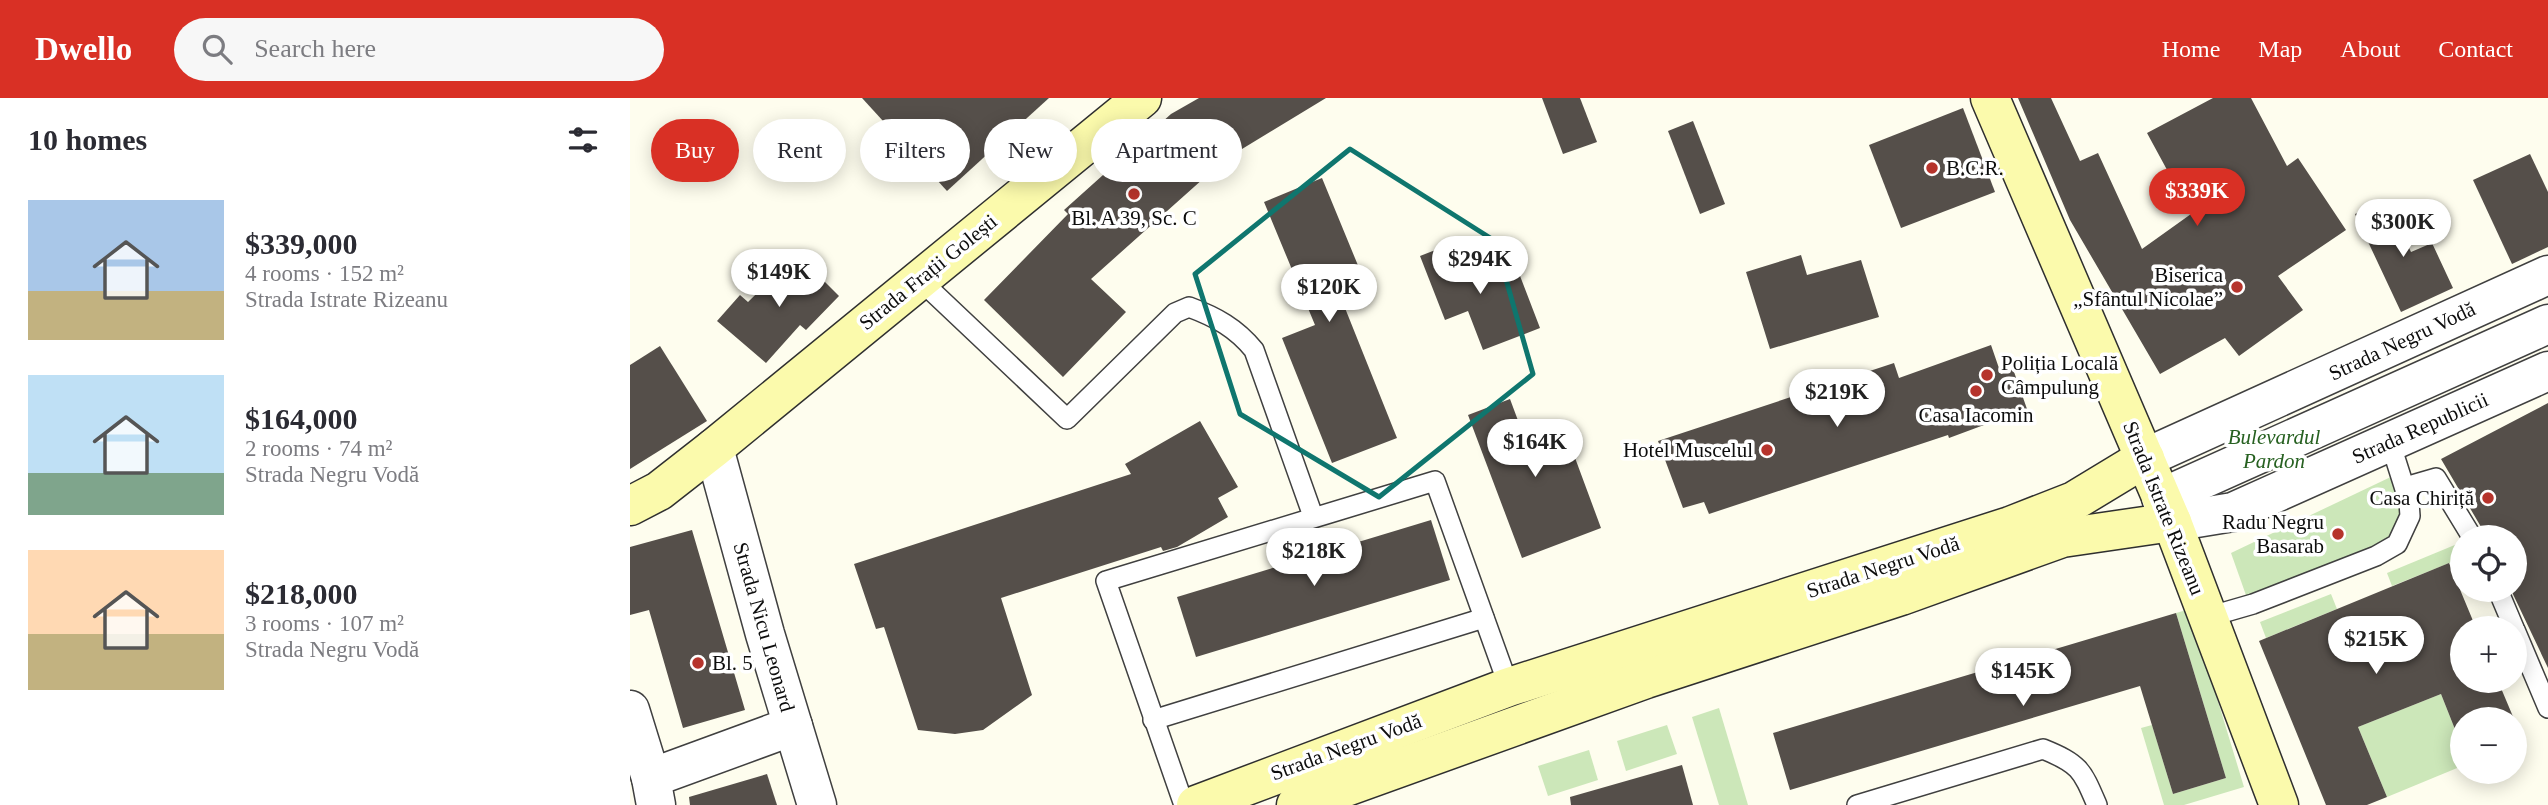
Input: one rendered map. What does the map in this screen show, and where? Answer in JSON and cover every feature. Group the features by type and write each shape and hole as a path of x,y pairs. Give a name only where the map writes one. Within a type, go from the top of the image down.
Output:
{"street":[{"name":"Strada Frații Golești","path":"630,506 659,491 714,448 1142,98"},
{"name":"Strada Istrate Rizeanu","path":"1990,98 2145,458 2279,805"},
{"name":"Strada Negru Vodă","path":"1196,805 1509,687 2010,526 2074,501 2145,458 2548,275"},
{"path":"2166,510 2548,324"},
{"name":"Strada Republicii","path":"2166,510 2233,512 2548,371"},
{"name":"Strada Nicu Leonard","path":"714,448 817,805"},
{"name":"Strada Negru Vodă","path":"1296,805 1646,679 1901,596 2062,538 2166,510"},
{"path":"630,710 653,792 793,726"}],"lane":[{"path":"919,279 1067,419 1174,313 1189,307 1215,317 1241,334 1254,350 1313,516"},
{"path":"2208,617 2253,604 2397,544 2410,516 2405,487 2390,442"},
{"path":"2405,487 2436,478 2465,525"},
{"path":"1184,805 1106,581 1435,481 1509,687"},
{"path":"1153,720 1484,618"},
{"path":"2527,659 2548,708"},
{"path":"1857,805 2043,749 2064,757 2083,772 2097,805"}],"highlighted area":[{"path":"1350,149 1495,241 1533,374 1379,497 1240,414 1195,274"}],"green space":[{"path":"2397,474 2405,504 2395,539 2247,598 2231,553"},
{"path":"2450,547 2450,563 2392,586 2387,573"},
{"path":"2331,594 2337,609 2266,638 2260,622"},
{"path":"2190,609 2244,787 2184,805 2164,805 2141,728 2152,725 2173,794 2226,778 2176,613"},
{"path":"2441,694 2450,717 2450,771 2387,797 2358,727"},
{"path":"1719,708 1748,805 1719,805 1692,717"},
{"path":"1667,725 1677,754 1626,771 1617,741"},
{"path":"1589,750 1598,780 1548,796 1538,766"}],"building":[{"path":"862,98 1049,98 1026,119 984,119 984,157 970,170 970,119 881,119"},
{"path":"1199,98 1326,98 1242,149 1242,119 1165,119"},
{"path":"1542,98 1580,98 1597,142 1563,154"},
{"path":"2018,98 2051,98 2080,161 2098,153 2142,249 2191,214 2147,133 2213,98 2251,98 2287,166 2298,158 2346,230 2278,276 2303,310 2239,356 2225,338 2160,374 2070,220"},
{"name":"B.C.R.","path":"1963,108 1995,192 1901,228 1869,145"},
{"path":"1693,121 1725,204 1700,214 1668,131"},
{"path":"2530,154 2548,192 2548,247 2512,264 2473,180"},
{"path":"1322,178 1371,297 1345,308 1397,438 1332,463 1282,338 1315,325 1264,202"},
{"path":"939,182 957,182 947,191"},
{"path":"1095,182 1200,182 1091,279 1126,312 1063,377 984,300 1068,214 1064,210"},
{"path":"2386,200 2411,252 2432,243 2453,288 2401,312 2355,214"},
{"path":"1461,240 1478,283 1517,268 1540,328 1483,350 1468,311 1445,320 1420,256"},
{"path":"797,254 839,296 806,330 800,325 766,363 717,321 740,295 748,302"},
{"path":"1801,255 1807,275 1861,260 1879,317 1770,349 1746,272"},
{"name":"Hotel Muscelul","path":"1991,345 2001,374 2013,369 2027,409 1949,438 1948,435 1709,514 1704,502 1683,508 1658,441 1894,363 1899,378"},
{"path":"660,346 707,421 630,469 630,365"},
{"path":"1510,399 1523,434 1561,420 1601,528 1522,558 1468,415"},
{"path":"2548,403 2548,668 2527,624 2527,616 2523,616 2517,602 2527,602 2527,525 2480,525 2441,459"},
{"path":"1200,421 1238,487 1218,498 1228,517 1177,547 1163,551 1161,547 1001,598 1032,695 983,730 955,734 918,730 884,627 876,629 854,564 1131,474 1125,464"},
{"path":"1431,520 1450,580 1196,657 1177,597"},
{"name":"Bl. 5","path":"692,530 745,710 683,728 649,610 630,615 630,547"},
{"path":"2449,563 2450,602 2465,602 2471,616 2450,616 2450,693 2503,693 2509,707 2450,707 2450,717 2441,694 2358,727 2387,797 2367,805 2326,805 2259,641"},
{"path":"2176,613 2226,778 2173,794 2140,686 1790,790 1773,733"},
{"path":"1682,765 1693,805 1571,805 1570,797"},
{"path":"767,774 777,805 690,805 689,797"}],"place":[{"name":"B.C.R.","path":"1932,168"},
{"name":"Bl. A 39, Sc. C","path":"1134,194"},
{"name":"Biserica „Sfântul Nicolae”","path":"2237,287"},
{"name":"Poliția Locală Câmpulung","path":"1987,375"},
{"name":"Casa Iacomin","path":"1976,391"},
{"name":"Hotel Muscelul","path":"1767,450"},
{"name":"Casa Chiriță","path":"2488,498"},
{"name":"Radu Negru Basarab","path":"2338,534"},
{"name":"Bl. 5","path":"698,663"}],"park label":[{"name":"Bulevardul Pardon","path":"2274,449"}]}
